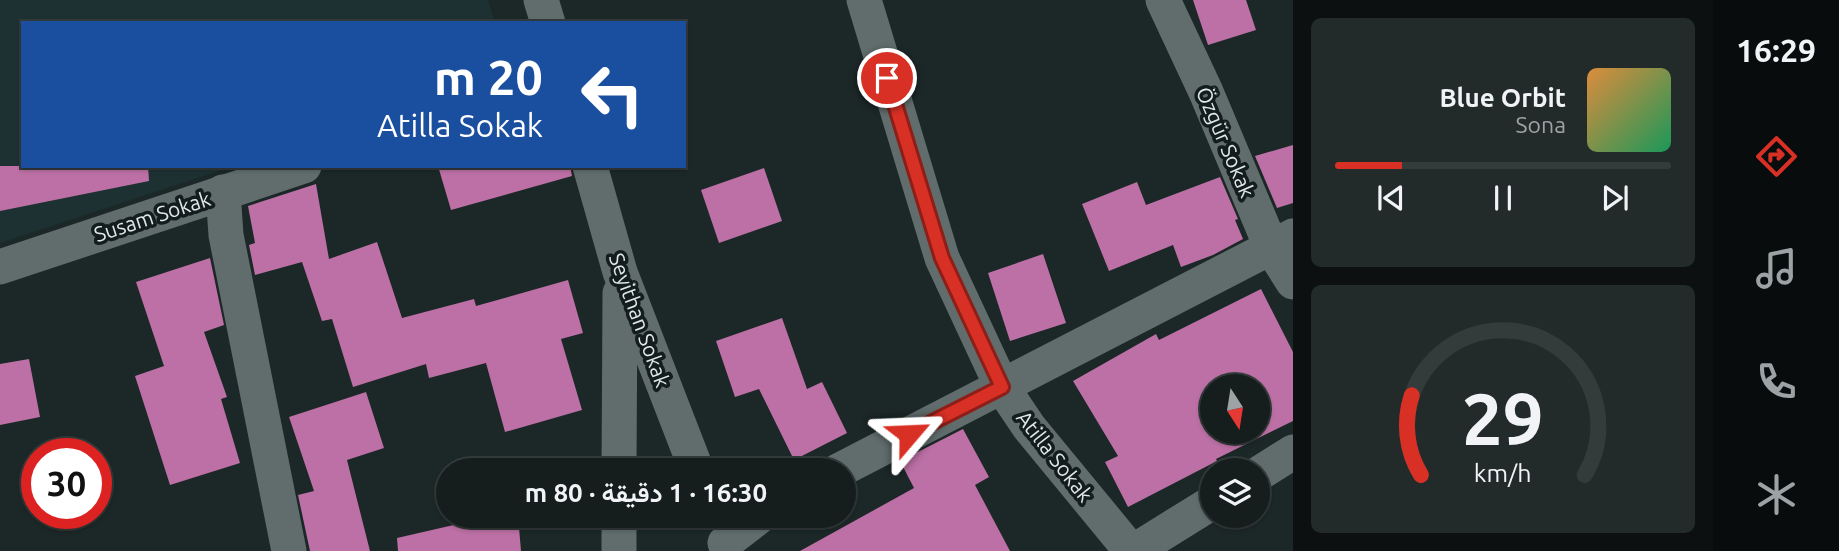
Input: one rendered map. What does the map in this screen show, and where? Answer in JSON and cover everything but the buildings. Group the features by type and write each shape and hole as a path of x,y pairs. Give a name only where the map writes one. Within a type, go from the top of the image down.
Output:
{"street":[{"path":"541,0 547,21"},
{"name":"Atilla Sokak","path":"864,0 942,258 1002,387 1029,427 1133,551"},
{"name":"Özgür Sokak","path":"1163,0 1282,243 1293,282"},
{"name":"Susam Sokak","path":"0,267 298,168"},
{"name":"Seyithan Sokak","path":"591,168 620,272 692,458"},
{"path":"223,192 226,235 289,551"},
{"path":"856,462 1282,243"},
{"path":"619,458 620,272"},
{"path":"1270,466 1293,452"},
{"path":"1133,551 1200,510"},
{"path":"618,551 619,528"},
{"path":"723,537 739,528"}],"shaded area":[{"path":"0,0 488,0 494,21 21,21 21,168 228,168 0,243"}],"route":[{"path":"887,78 942,258 1002,387 909,434"}]}
